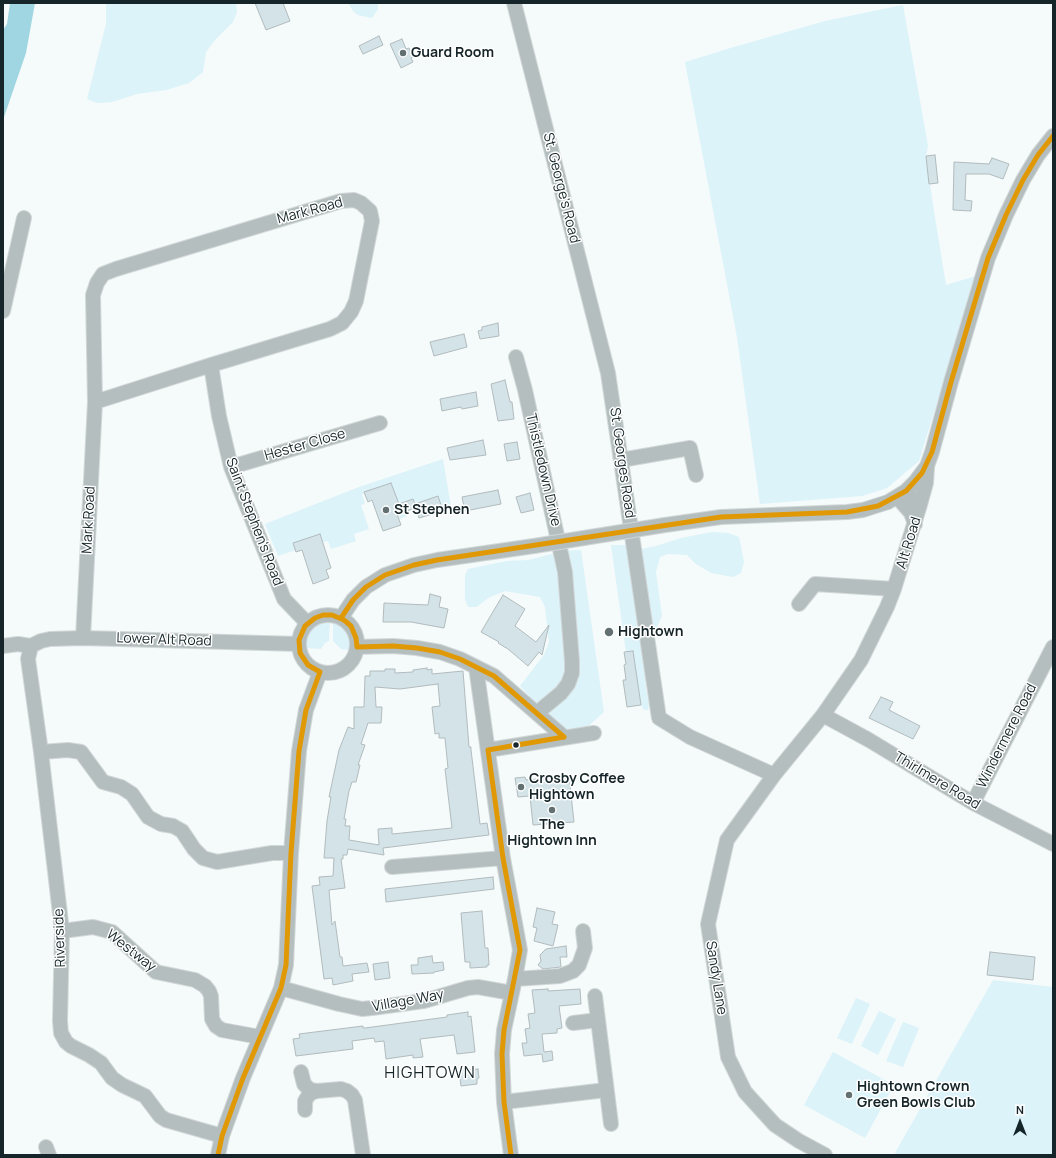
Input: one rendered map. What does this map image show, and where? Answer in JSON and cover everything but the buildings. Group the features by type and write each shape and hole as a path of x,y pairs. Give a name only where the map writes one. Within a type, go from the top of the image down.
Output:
{"street":[{"name":"St. George's Road","path":"514,3 608,373"},
{"path":"920,508 926,483 927,466 988,258 1023,180 1038,155 1053,136"},
{"name":"Mark Road","path":"83,638 95,402 93,295 97,283 103,274 341,201 354,200 361,203 370,211 372,221 356,301 351,312 342,323 330,329 95,402"},
{"path":"3,311 24,218"},
{"name":"Thistledown Drive","path":"516,357 525,390 565,572 572,661 572,674 568,684 537,713"},
{"name":"Saint Stephen's Road","path":"211,365 219,416 231,467 284,599 307,623"},
{"name":"St. Georges Road","path":"608,373 659,718 690,737 774,775"},
{"name":"Hester Close","path":"231,467 380,423"},
{"path":"621,460 690,448 696,475"},
{"path":"341,618 366,587 392,573 414,565 438,560 721,517 848,512 878,506 902,494 915,482 927,466"},
{"path":"902,494 915,524"},
{"name":"Alt Road","path":"774,775 823,714 861,660 894,589 920,508 902,494"},
{"path":"799,604 815,584 894,589"},
{"path":"323,615 332,615 341,618 348,623 356,638 357,647 353,659 344,668 333,672 320,672 311,668 304,661 300,653 299,644 301,633 307,623 323,615"},
{"name":"Lower Alt Road","path":"31,646 41,641 50,639 83,638 299,644"},
{"path":"3,646 18,644 31,646"},
{"name":"Riverside","path":"31,646 28,659 41,752 62,931 61,1032 66,1042 101,1063 112,1078 122,1085 144,1096 160,1116 166,1120 222,1136"},
{"path":"357,647 393,646 440,652 476,667 494,676 564,737"},
{"name":"Windermere Road","path":"973,803 1053,647"},
{"path":"476,667 503,858 520,950 504,1030 502,1054 504,1102 511,1155"},
{"path":"218,1155 222,1136 243,1078 281,988 286,965 291,853 301,732 306,710 320,672"},
{"name":"Thirlmere Road","path":"823,714 973,803 1053,844"},
{"path":"488,750 594,733"},
{"path":"41,752 68,750 81,752 103,782 121,788 132,794 148,817 161,824 173,826 182,831 194,849 204,858 217,862 272,853 291,853"},
{"name":"Sandy Lane","path":"774,775 727,840 708,924 728,1057 745,1092 775,1125 800,1148 825,1155"},
{"path":"392,867 503,858"},
{"name":"Westway","path":"62,931 93,927 112,932 156,972 195,980 205,986 211,996 212,1019 216,1026 222,1030 260,1037"},
{"path":"515,979 560,976 574,971 579,965 585,948 583,931"},
{"name":"Village Way","path":"281,988 362,1009 424,1001 468,988 478,987 512,993"},
{"path":"595,996 611,1124"},
{"path":"573,1023 598,1020"},
{"path":"301,1072 306,1086 310,1090 317,1091 341,1089 352,1094 355,1100 363,1155"},
{"path":"504,1102 606,1090"},
{"path":"305,1110 305,1101 308,1096 317,1091"}],"shaded area":[{"path":"106,3 236,3 237,12 233,22 215,40 206,52 203,72 189,83 166,90 137,94 112,102 97,103 87,99 106,24"},
{"path":"348,3 378,3 378,9 372,18 358,15 353,11"},
{"path":"903,5 928,146 926,156 946,285 976,276 919,461 887,488 862,496 760,504 737,337 685,62 825,21"},
{"path":"443,459 451,507 443,511 438,496 415,504 413,499 409,501 412,509 406,512 407,516 399,519 390,495 395,493 391,483 362,494 365,504 361,505 369,529 354,534 356,541 331,549 328,541 323,542 320,534 293,543 296,550 278,556 265,524 359,487"},
{"path":"712,532 728,533 739,537 744,562 741,573 733,577 711,573 696,564 687,555 668,554 660,557 656,572 662,616 655,632 648,639 645,663 646,689 649,703 648,710 644,710 641,705 633,651 626,652 611,545 629,545 642,549 681,538"},
{"path":"581,550 604,712 585,729 567,730 557,726 520,686 544,655 549,642 545,607 540,597 505,591 488,598 477,607 468,607 465,599 465,575 468,569 507,561 528,560 564,551"},
{"path":"330,619 329,641 325,643 321,649 306,648 305,639 312,625 320,620"},
{"path":"333,620 343,625 348,633 350,641 349,650 341,649 333,641"},
{"path":"993,980 1053,987 1053,1155 897,1155 895,1153"},
{"path":"856,998 870,1004 852,1044 837,1038"},
{"path":"879,1011 896,1019 878,1055 861,1046"},
{"path":"903,1022 919,1028 903,1067 886,1061"},
{"name":"Hightown Crown Green Bowls Club","path":"833,1052 894,1085 865,1138 804,1105"}],"water":[{"path":"10,3 35,3 26,53 3,120 3,30 7,24"}],"transit line":[{"path":"341,618 353,600 366,587 385,575 414,565 437,560 721,517 847,512 878,506 906,491 922,473 932,452 988,258 1023,180 1038,155 1053,136"},
{"path":"218,1155 222,1136 243,1078 281,988 286,965 291,853 299,751 306,710 320,672 308,665 300,653 299,640 305,626 315,618 323,615 332,615 344,620 351,626 356,638 357,647 393,646 417,648 440,652 460,659 494,676 564,737"},
{"path":"511,1155 504,1102 502,1054 504,1030 520,950 503,858 488,750 564,737"}],"place":[{"name":"Guard Room","path":"403,53"},
{"name":"St Stephen","path":"386,510"},
{"name":"Hightown","path":"609,632"},
{"name":"Crosby Coffee Hightown","path":"521,787"},
{"name":"The Hightown Inn","path":"552,810"},
{"name":"Hightown Crown Green Bowls Club","path":"849,1095"}],"district":[{"name":"HIGHTOWN","path":"430,1074"}]}
